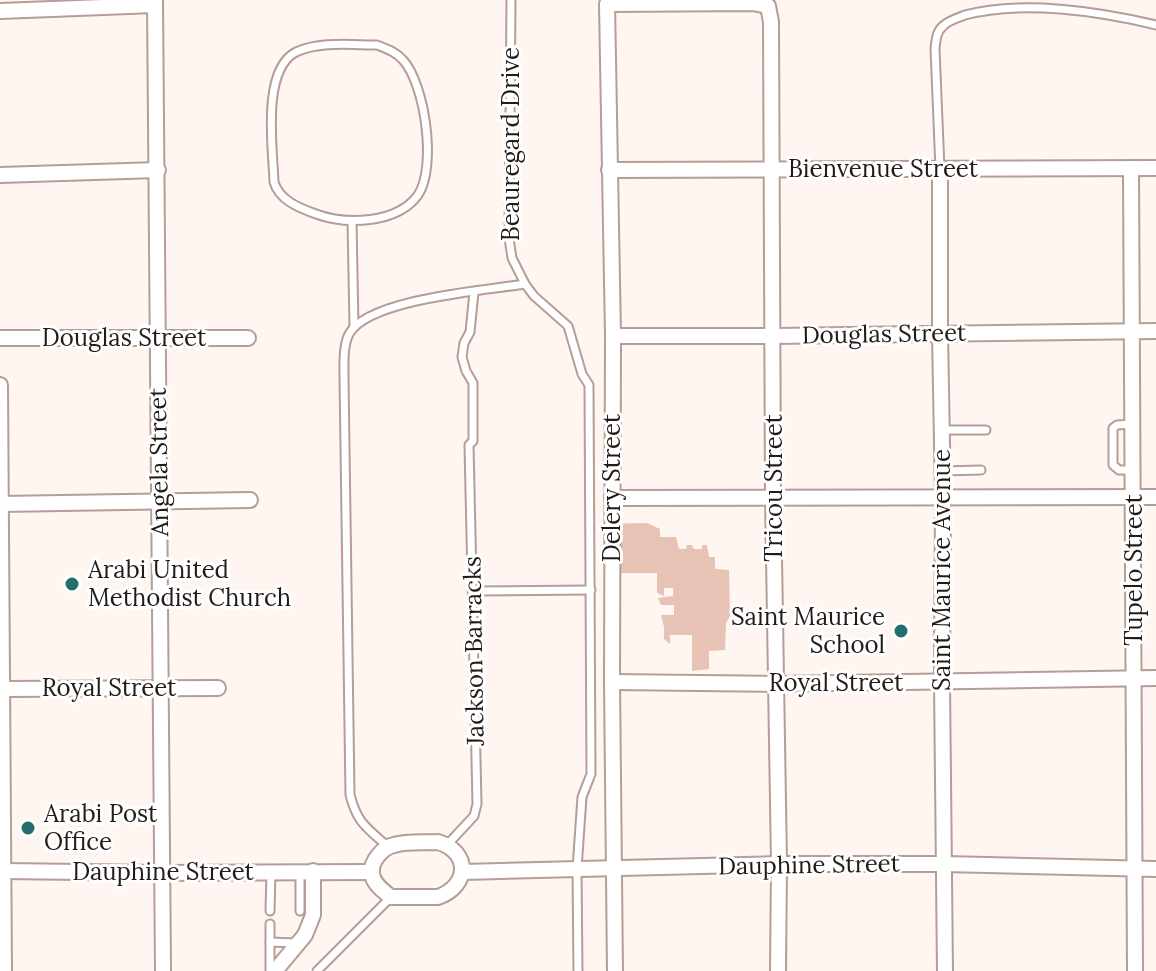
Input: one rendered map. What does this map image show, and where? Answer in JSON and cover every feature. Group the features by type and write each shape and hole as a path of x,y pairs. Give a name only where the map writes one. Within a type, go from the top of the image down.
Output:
{"street":[{"path":"0,11 155,2"},
{"name":"Angela Street","path":"155,2 163,971"},
{"name":"Tricou Street","path":"607,4 753,3 768,6 771,22 778,971"},
{"name":"Delery Street","path":"607,4 613,336 615,971"},
{"name":"Tupelo Street","path":"1131,168 1135,971"},
{"name":"Bienvenue Street","path":"609,170 1156,168"},
{"name":"Saint Maurice Avenue","path":"940,169 945,971"},
{"path":"0,175 158,170"},
{"name":"Douglas Street","path":"613,336 1156,331"},
{"name":"Douglas Street","path":"0,338 248,338"},
{"path":"0,385 4,971"},
{"path":"612,498 1156,497"},
{"path":"0,504 250,500"},
{"name":"Royal Street","path":"612,682 776,684 1156,678"},
{"name":"Royal Street","path":"1,689 218,688"},
{"path":"438,842 447,845 457,853 463,872 445,895 391,897 376,884 372,872 376,857 388,847 438,842"},
{"name":"Dauphine Street","path":"463,872 779,864 1156,869"},
{"name":"Dauphine Street","path":"3,871 372,872"},
{"path":"272,971 313,915 306,871"}],"lane":[{"name":"Beauregard Drive","path":"511,0 509,238 512,258 525,284"},
{"path":"940,169 935,49 943,25 973,11 1028,4 1156,25"},
{"path":"361,45 377,45 392,50 411,70 420,98 427,160 423,186 406,207 369,220 352,221 326,218 310,212 284,198 277,192 274,182 271,102 276,79 289,58 303,50 361,45"},
{"path":"352,221 354,328"},
{"path":"388,847 363,825 350,795 345,344 359,322 381,311 424,299 525,284 568,326 582,374 589,385 591,774 582,797 577,869 578,971"},
{"name":"Jackson Barracks","path":"447,845 474,816 477,804 469,445 473,441 473,383 462,357 470,332 474,292"},
{"path":"942,430 986,430"},
{"path":"942,471 981,470"},
{"path":"473,591 591,590"},
{"path":"300,911 306,871"},
{"path":"270,911 271,872"},
{"path":"317,971 391,897"},
{"path":"270,924 272,971"},
{"path":"270,942 300,935"}],"shaded area":[{"path":"647,523 660,529 660,537 676,537 679,549 692,545 694,549 702,549 702,545 707,545 709,557 715,557 715,569 729,570 730,616 726,623 725,650 709,651 709,669 692,671 692,635 670,635 670,644 664,639 661,615 674,615 674,605 661,605 658,598 673,596 673,588 664,588 664,596 657,593 657,573 612,573 612,524"}],"place":[{"name":"Arabi United Methodist Church","path":"72,584"},
{"name":"Saint Maurice School","path":"901,631"},
{"name":"Arabi Post Office","path":"28,828"}]}
